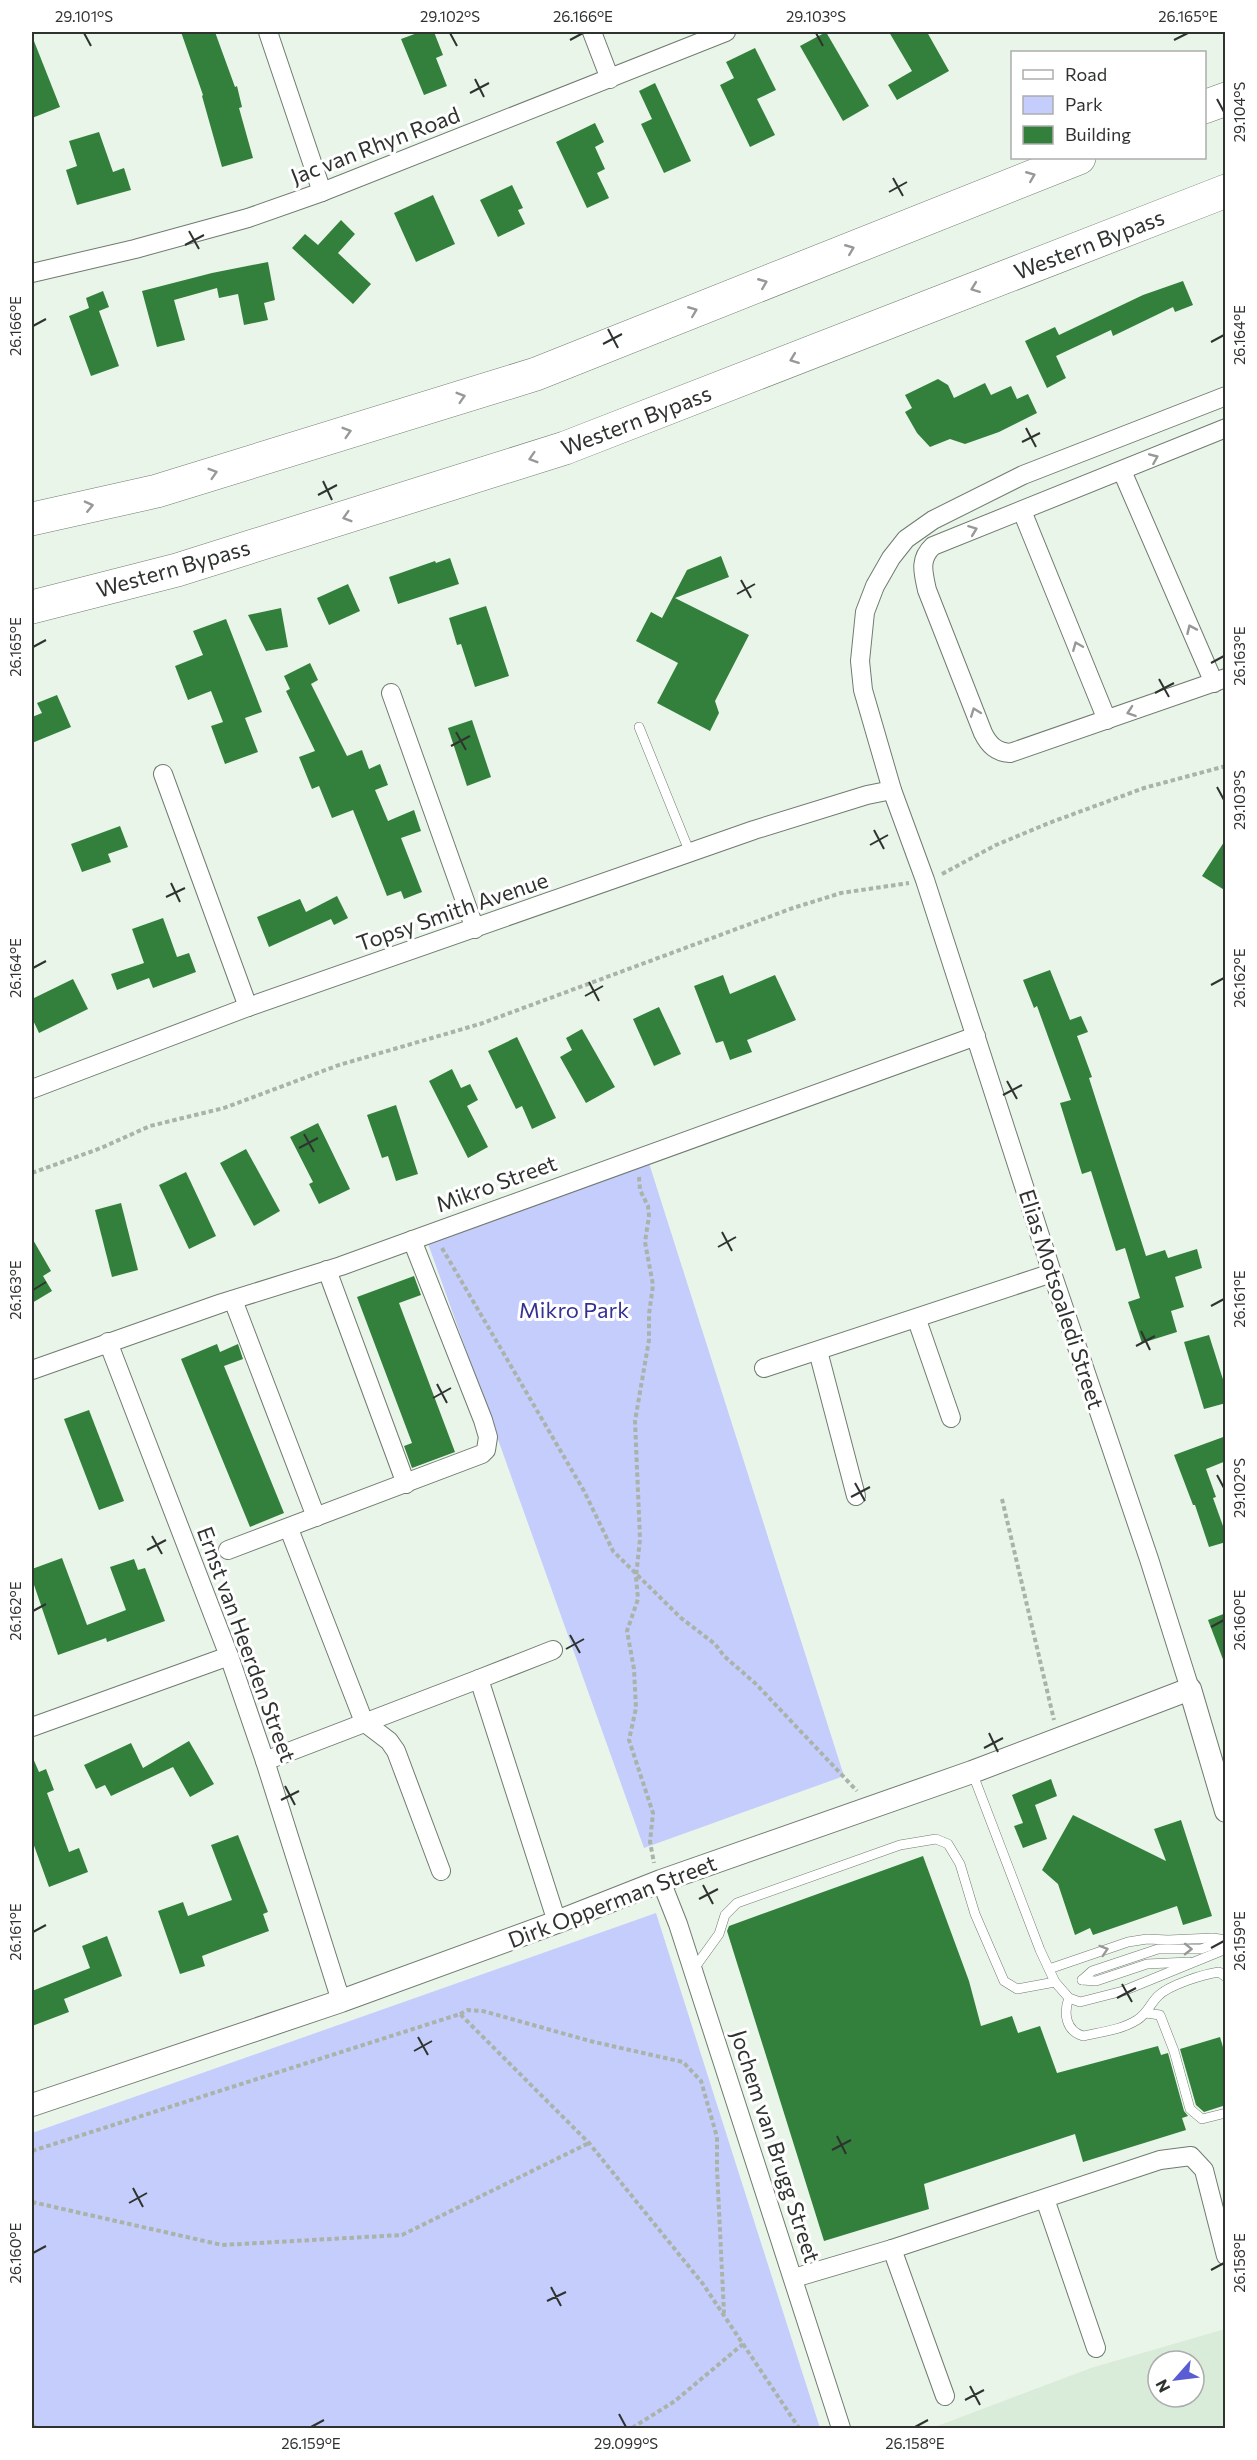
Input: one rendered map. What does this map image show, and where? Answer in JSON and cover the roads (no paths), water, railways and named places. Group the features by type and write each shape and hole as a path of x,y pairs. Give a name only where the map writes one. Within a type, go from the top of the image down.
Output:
{"highway":[{"path":"1206,106 1226,99"},
{"path":"32,519 157,491 536,374 1076,159"},
{"name":"Western Bypass","path":"32,607 177,570 565,448 1226,191"}],"street":[{"path":"268,32 322,192"},
{"path":"591,32 610,79"},
{"name":"Jac van Rhyn Road","path":"32,273 135,249 248,218 322,192 726,32"},
{"name":"Elias Motsoaledi Street","path":"1226,396 1023,475 933,520 906,539 891,558 875,586 865,612 861,635 863,690 892,790 925,880 1052,1274 1149,1558 1226,1811"},
{"path":"1122,471 1220,681 1010,753 1000,752 987,741 982,733 927,590 922,569 923,558 933,546 1226,428"},
{"path":"1022,511 1107,720"},
{"path":"392,693 475,929"},
{"path":"163,774 248,1007"},
{"name":"Topsy Smith Avenue","path":"32,1089 248,1007 765,826 867,795 892,790"},
{"name":"Mikro Street","path":"32,1370 108,1342 327,1270 976,1036"},
{"path":"228,1550 482,1454 488,1445 483,1420 411,1240"},
{"path":"327,1270 406,1484"},
{"path":"764,1368 917,1320 1052,1274"},
{"path":"233,1300 316,1517"},
{"path":"917,1320 951,1418"},
{"name":"Ernst van Heerden Street","path":"108,1342 229,1656 265,1761 341,2001"},
{"path":"818,1351 856,1496"},
{"path":"289,1528 364,1722 389,1740 396,1751 441,1871"},
{"path":"265,1761 553,1650"},
{"path":"32,1727 229,1656"},
{"path":"479,1679 557,1922"},
{"name":"Dirk Opperman Street","path":"32,2105 341,2001 557,1922 661,1881 972,1772 1190,1689"},
{"name":"Jochem van Brugg Street","path":"661,1881 693,1970 841,2428"},
{"path":"794,2278 892,2249 1160,2160 1191,2156 1204,2170 1226,2256"},
{"path":"1045,2199 1096,2348"},
{"path":"892,2249 945,2396"}],"lane":[{"path":"639,727 690,853"},
{"path":"972,1772 1048,1970 1055,1982 1070,1998 1080,2002 1100,1998 1153,1980 1226,1949"},
{"path":"693,1970 719,1934 725,1915 737,1903 900,1845 936,1839 948,1844 960,1864 975,1914 1004,1981 1017,1989 1055,1982"},
{"path":"1048,1970 1128,1942 1147,1939 1213,1938 1226,1941"},
{"path":"1194,1962 1147,1964 1096,1981 1082,1980 1092,1971 1158,1949 1201,1949 1226,1941"},
{"path":"1070,1998 1066,2012 1067,2020 1071,2028 1083,2036 1124,2027 1146,2013 1159,1995 1168,1989 1210,1973 1220,1972 1226,1977"},
{"path":"1146,2013 1160,2015 1174,2051 1190,2109 1202,2119 1226,2113"}],"park label":[{"name":"Mikro Park","path":"574,1309"}]}
